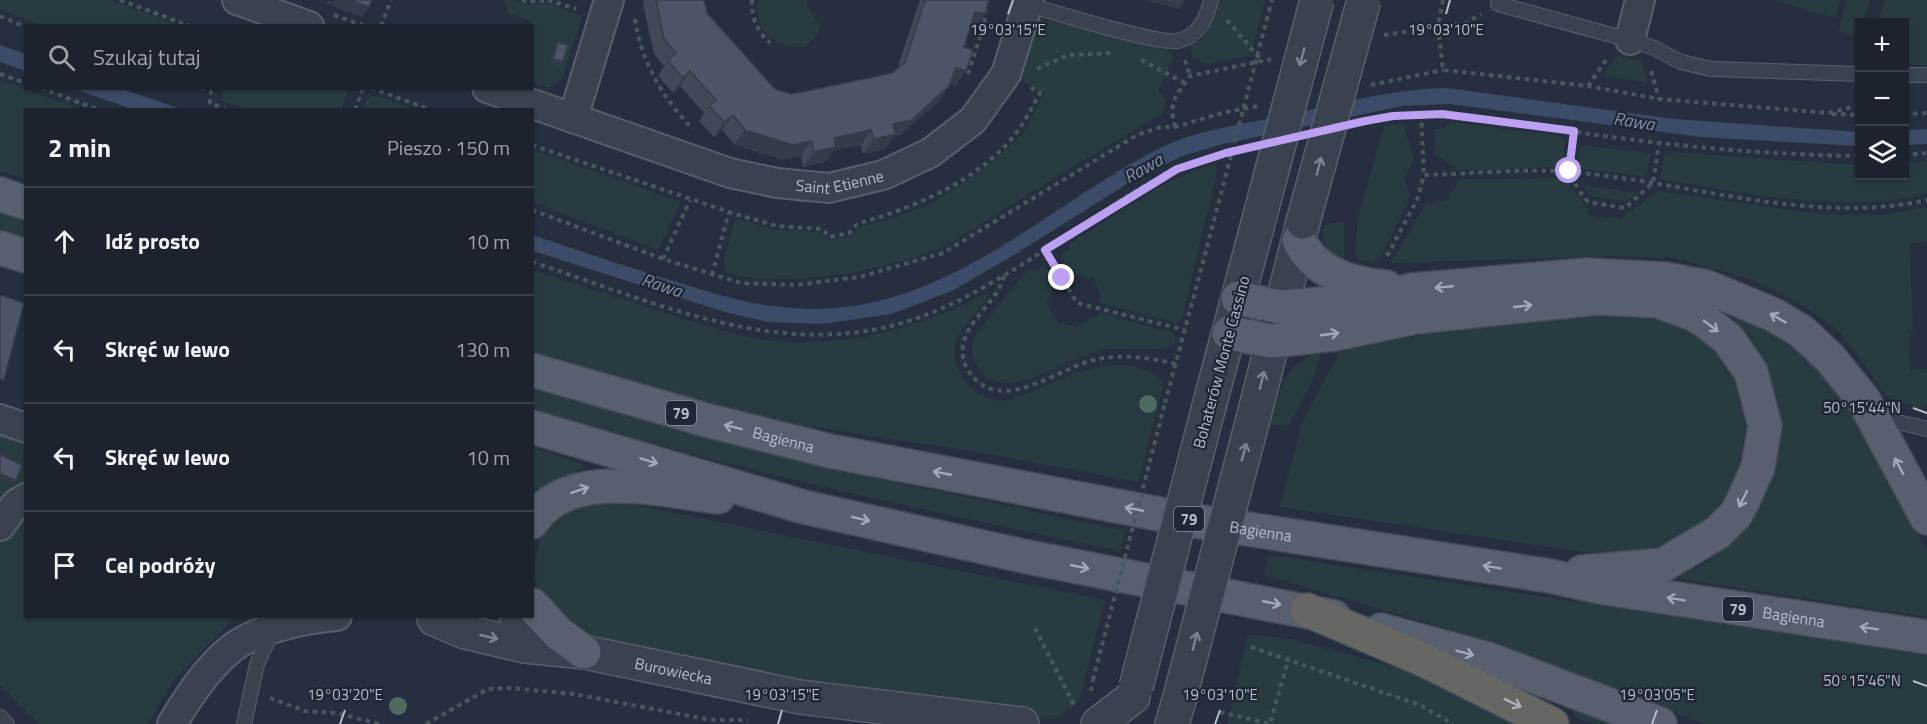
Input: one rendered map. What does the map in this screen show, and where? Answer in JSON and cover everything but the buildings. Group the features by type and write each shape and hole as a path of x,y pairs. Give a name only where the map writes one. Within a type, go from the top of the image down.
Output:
{"highway":[{"path":"1307,610 1424,660 1552,724"}],"main road":[{"path":"0,195 24,202"},
{"path":"1301,231 1306,256 1350,283 1412,290"},
{"path":"0,248 24,255"},
{"path":"1238,298 1280,307 1362,301 1412,290 1587,276 1665,279 1707,287 1740,298 1801,331 1816,344 1852,383 1923,502"},
{"path":"1229,333 1272,341 1335,334 1416,318 1598,298 1640,298 1693,314 1728,339 1751,372 1765,426 1758,467 1736,514 1717,533 1663,565 1550,576"},
{"name":"Bagienna","path":"534,371 706,420 830,451 1190,520 1550,576 1599,587 1927,637"},
{"path":"534,428 804,507 1023,556 1307,610 1488,659 1660,724"},
{"path":"534,520 554,501 583,488 606,485 804,507"},
{"path":"534,607 559,634 584,652"}],"street":[{"path":"237,0 303,24"},
{"name":"Bohaterów Monte Cassino","path":"1131,703 1317,0"},
{"path":"1177,711 1280,307 1364,0"},
{"path":"1630,40 1640,0"},
{"name":"Saint Etienne","path":"493,90 730,173 777,183 829,188 883,175 930,153 974,120 1006,74 1029,3"},
{"path":"573,118 622,6"},
{"path":"0,419 24,427"},
{"path":"0,526 16,504 24,499"},
{"path":"172,724 192,690 233,647 274,622 312,618"},
{"name":"Burowiecka","path":"431,618 465,632 525,646 584,652 800,696 1022,724"},
{"name":"Burowiecka","path":"519,618 530,626 584,652"},
{"name":"Burowiecka","path":"800,696 887,724"},
{"path":"1086,716 1131,703"}],"lane":[{"path":"1029,3 1167,42 1185,38 1200,27 1211,1"},
{"path":"1498,4 1630,40 1654,48 1681,62 1711,69 1855,74"},
{"path":"1909,75 1927,75"},
{"path":"1873,416 1927,429"},
{"path":"244,724 257,664 274,622"},
{"path":"0,717 7,724"}],"path":[{"path":"120,0 185,24"},
{"path":"382,24 391,0"},
{"path":"522,0 547,0 578,10"},
{"path":"752,0 751,12 756,25 770,43"},
{"path":"967,76 984,25 987,0"},
{"path":"1093,680 1272,0"},
{"path":"1443,0 1438,25 1443,70"},
{"path":"1211,1 1262,61"},
{"path":"622,6 637,34 654,79 679,115 700,137"},
{"path":"0,16 24,26"},
{"path":"1035,70 1068,56 1089,52 1120,54"},
{"path":"1130,56 1185,83"},
{"path":"1588,86 1602,65"},
{"path":"1366,86 1443,70 1588,86 1659,99 1855,116"},
{"path":"1652,73 1659,99"},
{"path":"0,74 24,82"},
{"path":"46,90 94,108"},
{"path":"211,90 210,103 222,108"},
{"path":"356,108 362,90"},
{"path":"376,90 426,108"},
{"path":"1174,98 1171,112 1175,127"},
{"path":"534,211 663,258 741,283 797,285 859,277 943,253 1137,135 1161,127 1175,127 1222,113 1266,105"},
{"path":"1828,113 1855,106"},
{"path":"1909,114 1927,112"},
{"path":"1354,124 1420,114 1468,117 1659,143 1855,156"},
{"path":"1386,258 1417,200 1424,175 1420,114"},
{"path":"1574,131 1569,171 1571,182 1588,202 1625,208 1653,183 1659,143"},
{"path":"534,263 715,322 766,332 800,335 839,334 906,322 952,304 1005,275 1165,175 1201,160 1249,148"},
{"path":"1909,155 1927,153"},
{"path":"1424,175 1569,171 1788,203 1852,208 1903,205 1927,200"},
{"path":"663,258 690,200"},
{"path":"712,274 729,212"},
{"path":"1045,250 1077,303 1185,330"},
{"path":"1005,275 996,296 972,325 963,343 964,363 972,377 987,388 1002,393 1016,391 1084,362 1102,358 1136,358 1176,364"},
{"path":"1035,628 1086,716"},
{"path":"1251,647 1420,705 1453,724"},
{"path":"1220,712 1270,724 1288,660"},
{"path":"426,724 488,689 510,688 574,694 711,720 756,719"},
{"path":"250,695 278,699 305,711 336,713 380,724"}],"green space":[{"path":"0,0 110,0 175,24 38,24 0,9"},
{"path":"504,0 516,0 528,5 547,3 582,16 563,77 549,88 534,82 534,24 509,14"},
{"path":"757,0 807,0 808,8 820,24 818,35 805,47 784,45 776,41 763,29 757,11"},
{"path":"1219,0 1265,0 1251,55 1207,64 1192,57 1190,46 1206,33"},
{"path":"1773,0 1840,0 1835,18"},
{"path":"1847,0 1870,0 1864,18 1855,18 1855,36 1838,31"},
{"path":"1885,0 1927,0 1927,66 1909,64 1909,18 1879,18"},
{"path":"1038,18 1170,51 1173,58 1158,92 1166,99 1163,113 967,233 918,256 864,270 805,278 776,279 726,273 724,260 735,219 776,230 819,232 828,240 851,237 859,227 891,219 930,204 995,160 1023,133 1044,94 1016,77"},
{"path":"1617,55 1641,62 1648,83 1603,76"},
{"path":"0,80 78,108 24,108 24,179 0,171"},
{"path":"223,90 349,90 342,108 246,108 221,101"},
{"path":"373,95 412,108 363,108 367,99"},
{"path":"1451,122 1560,136 1565,141 1563,167 1459,170 1435,154 1434,129 1443,128"},
{"path":"1403,123 1414,160 1404,177 1410,197 1379,260 1366,262 1355,255 1358,217 1384,126"},
{"path":"1580,145 1650,153 1647,177 1577,168"},
{"path":"534,150 681,202 658,250 534,202"},
{"path":"1671,152 1855,165 1855,180 1909,180 1909,163 1927,162 1927,194 1894,200 1861,202 1827,202 1759,195 1660,179 1663,157"},
{"path":"1216,162 1217,172 1182,319 1176,323 1099,303 1101,296 1093,278 1070,273 1060,256 1070,249 1070,243 1164,184"},
{"path":"1564,178 1586,206 1588,215 1619,219 1658,191 1826,215 1883,215 1927,207 1927,242 1910,243 1913,331 1909,331 1910,370 1927,369 1927,406 1917,408 1887,397 1838,331 1806,307 1752,280 1676,258 1610,256 1391,263 1426,204 1447,200 1460,179"},
{"path":"1582,185 1636,193 1626,201 1590,196"},
{"path":"0,212 24,221 24,239 0,230"},
{"path":"1344,221 1344,266 1327,248 1323,232 1324,225"},
{"path":"1045,264 1055,283 1047,304 1058,323 1077,327 1100,313 1174,333 1176,343 1159,349 1102,350 1021,381 1005,383 991,379 979,369 974,361 972,347 974,338 1028,269 1033,271"},
{"path":"534,271 721,330 760,339 790,342 819,342 878,334 935,316 989,292 982,306 957,337 954,356 961,376 968,385 986,397 996,400 1011,399 1083,371 1116,365 1147,370 1162,379 1163,388 1138,482 972,451 805,426 617,379 534,354"},
{"path":"1631,310 1680,322 1711,345 1732,374 1744,405 1746,438 1739,470 1723,500 1698,525 1665,545 1635,552 1583,552 1280,507 1302,423 1342,348 1517,320"},
{"path":"1733,315 1773,332 1796,347 1813,363 1856,417 1927,550 1927,617 1679,579 1681,575 1702,565 1720,552 1752,518 1773,477 1778,454 1779,408 1773,385 1761,358 1735,322"},
{"path":"1321,351 1313,380 1288,426 1270,424 1281,389 1291,371 1308,357"},
{"path":"534,390 833,469 1125,531 1121,551 825,487 605,430 534,408"},
{"path":"0,424 24,430 24,618 231,618 227,626 173,681 147,724 39,724 0,686"},
{"path":"534,448 582,464 585,468 550,483 534,496"},
{"path":"615,501 1105,600 1079,701 1055,719 902,699 597,638 567,621 542,597 537,586 535,562 542,538 548,528 566,512 590,504"},
{"path":"1269,555 1927,655 1927,724 1704,724 1559,666 1475,637 1264,575"},
{"path":"1248,634 1291,639 1421,674 1530,724 1227,724"},
{"path":"1575,709 1613,724 1583,721 1574,715 1572,710"}],"water":[{"path":"0,45 24,54 24,71 0,62"},
{"name":"Rawa","path":"1447,88 1674,119 1855,132 1855,146 1700,137 1450,104 1402,106 1219,145 1180,157 1130,182 952,291 891,314 822,324 768,322 728,313 534,251 534,235 709,292 770,306 835,308 880,301 923,287 963,268 1002,246 1117,172 1170,143 1216,129 1404,91"},
{"path":"77,90 125,90 178,108 129,108"},
{"path":"1927,129 1927,144 1909,145 1909,130"}],"route":[{"path":"1062,278 1045,250 1165,175 1201,160 1226,153 1365,121 1393,116 1442,114 1574,131 1569,171"}]}
